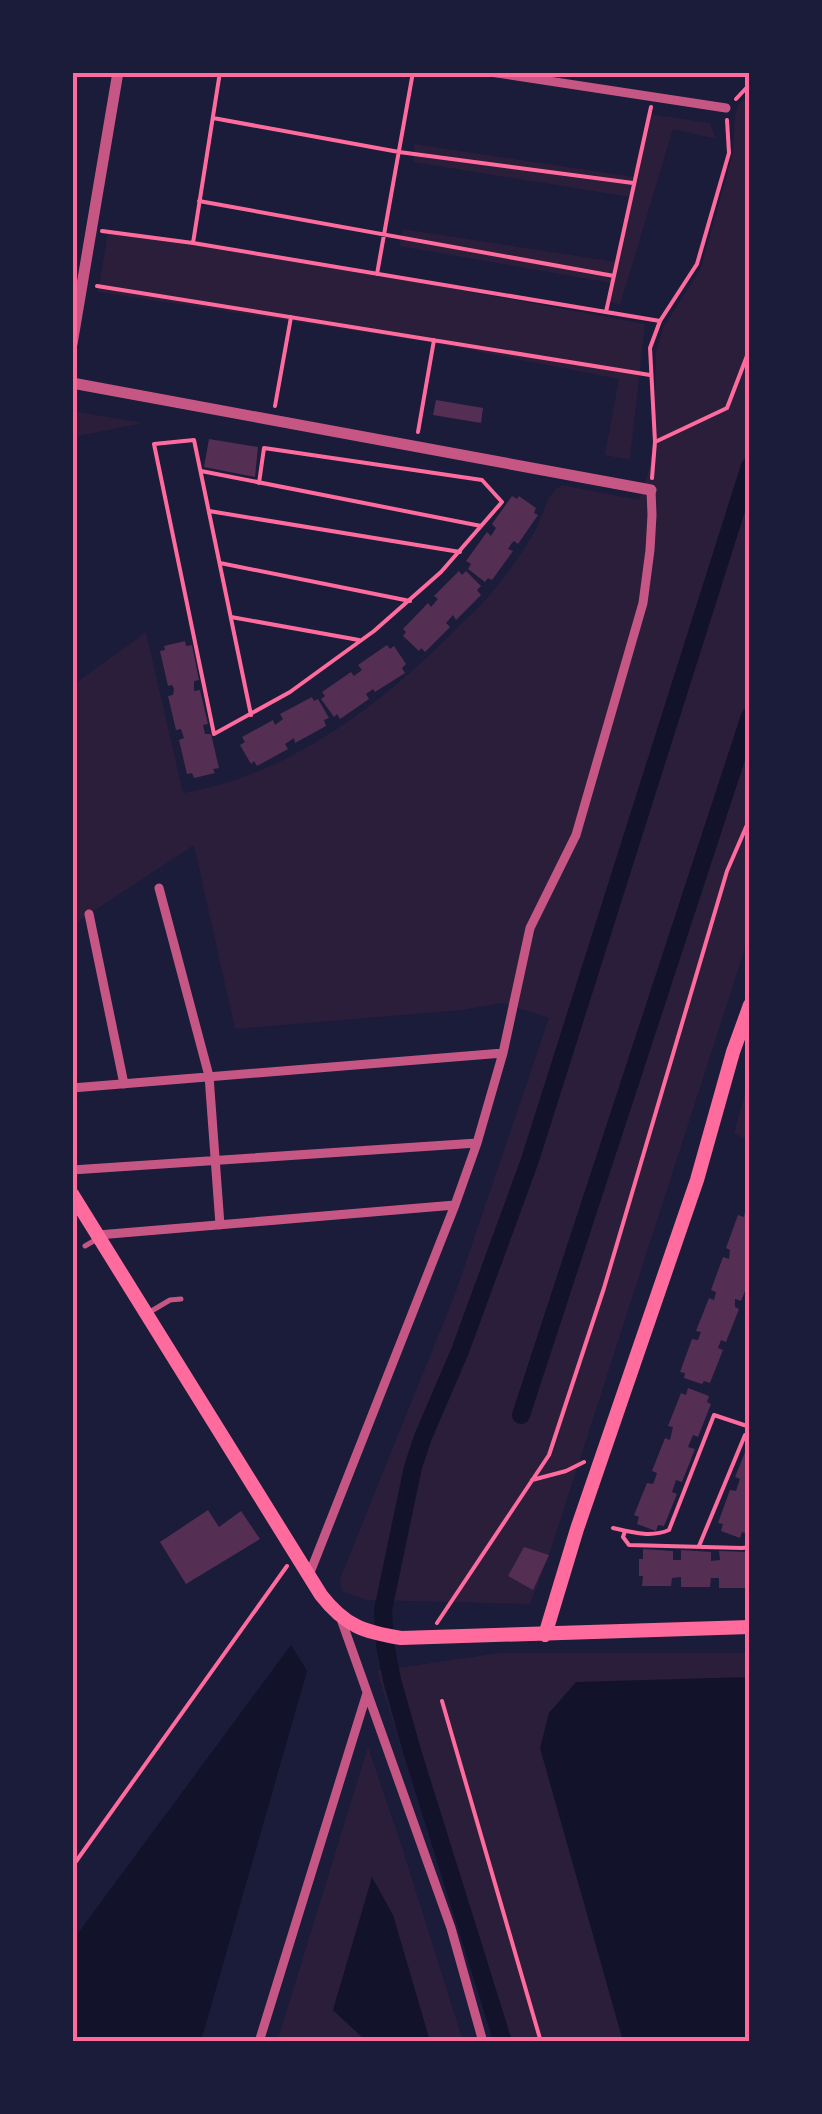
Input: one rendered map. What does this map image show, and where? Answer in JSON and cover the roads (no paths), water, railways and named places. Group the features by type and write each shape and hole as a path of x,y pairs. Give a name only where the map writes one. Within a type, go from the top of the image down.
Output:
{"main road":[{"path":"546,1634 577,1529 697,1180 750,1005"},
{"path":"72,1194 321,1595 353,1625 374,1634 400,1638 750,1627"}],"street":[{"path":"72,344 118,72"},
{"path":"490,72 726,108"},
{"path":"72,383 650,490 650,550 643,604 576,835 530,928 503,1052 455,1205 308,1575"},
{"path":"159,888 209,1076 220,1224"},
{"path":"89,914 124,1084"},
{"path":"72,1088 503,1052"},
{"path":"72,1170 477,1144"},
{"path":"99,1236 455,1205"},
{"path":"340,1616 450,1928 483,2042"},
{"path":"259,2042 368,1691"}],"lane":[{"path":"85,1246 99,1236"},
{"path":"146,1314 170,1300 181,1300"}],"waterway":[{"path":"503,2042 392,1680 383,1610 413,1467 530,1160 750,466"},
{"path":"521,1415 750,716"}]}
